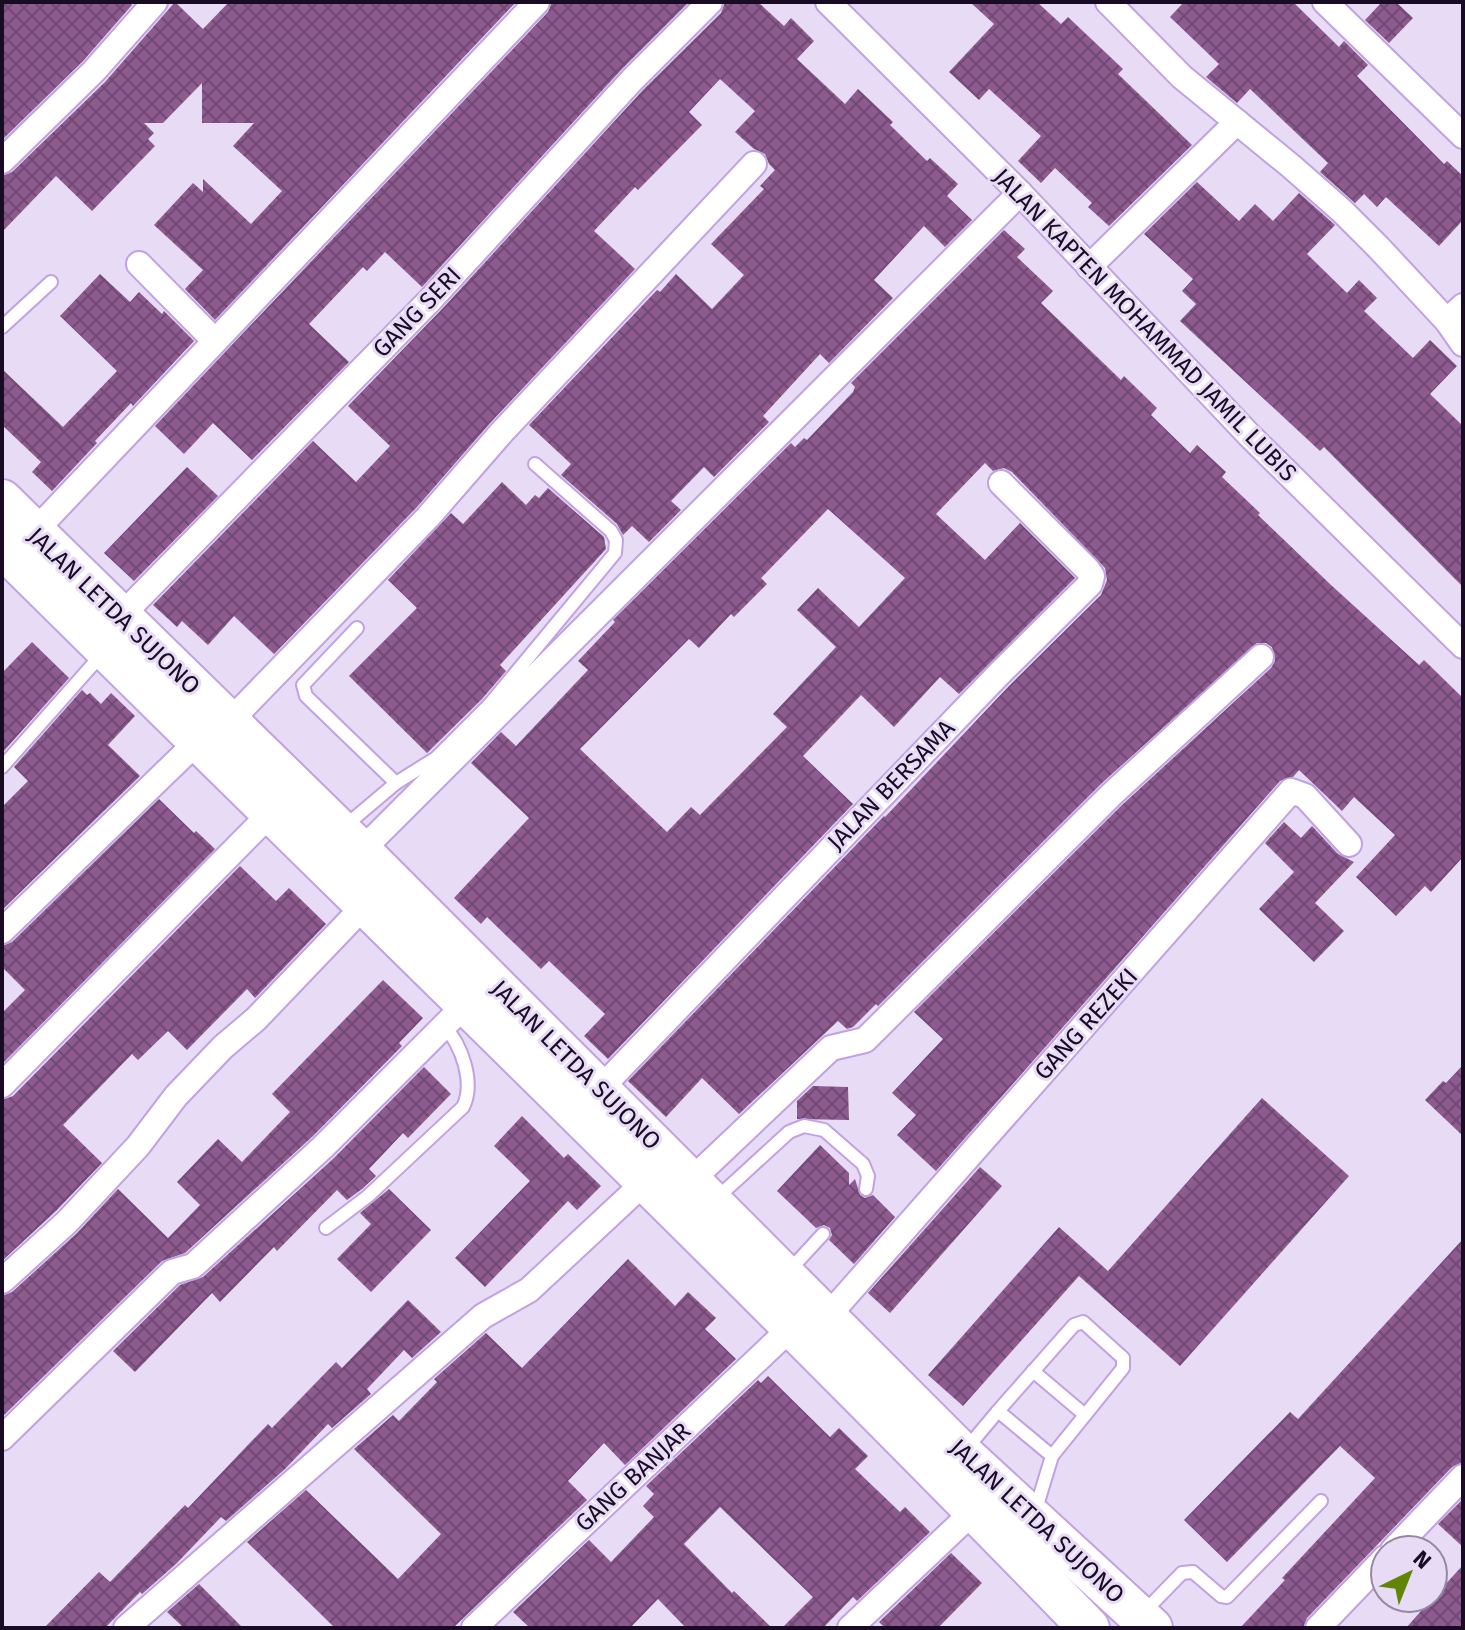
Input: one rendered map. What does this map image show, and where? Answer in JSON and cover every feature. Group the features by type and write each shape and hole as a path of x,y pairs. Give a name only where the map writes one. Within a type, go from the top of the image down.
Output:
{"highway":[{"name":"JALAN LETDA SUJONO","path":"2,500 11,547 113,633 214,731 350,841 600,1089 687,1203 809,1322 963,1454 1140,1624"},
{"name":"JALAN LETDA SUJONO","path":"214,731 273,811 366,904 455,1015 687,1203 785,1275 809,1322 975,1510 1089,1628"}],"street":[{"path":"2,161 94,71 155,2"},
{"path":"11,547 215,341 537,2"},
{"name":"GANG SERI","path":"113,633 433,297 622,91 710,2"},
{"name":"JALAN KAPTEN MOHAMMAD JAMIL LUBIS","path":"828,2 1020,193 1249,435 1463,646"},
{"path":"1108,2 1182,77 1342,211 1455,314 1463,344"},
{"path":"1325,2 1463,136"},
{"path":"1089,267 1237,122"},
{"path":"2,931 214,731 428,517 502,432 754,164"},
{"path":"350,841 1020,193"},
{"path":"139,264 215,341"},
{"name":"JALAN BERSAMA","path":"600,1089 998,675 1090,584 1092,576 1087,569 1001,483"},
{"path":"126,1628 483,1316 687,1203 831,1048 837,1044 865,1040 1112,794 1261,657"},
{"name":"GANG REZEKI","path":"809,1322 1291,791 1305,796 1349,844"},
{"path":"2,1085 273,811"},
{"path":"2,1281 67,1222 138,1146 176,1096 223,1047 256,1019 366,904"},
{"path":"2,1438 172,1272 193,1266 323,1147 455,1015"},
{"name":"GANG BANJAR","path":"474,1628 809,1322"},
{"path":"1408,1534 1463,1477"},
{"path":"850,1628 975,1510"},
{"path":"1318,1628 1369,1575"}],"lane":[{"path":"2,327 51,282"},
{"path":"350,841 396,783 436,758 489,705 615,553 616,540 611,531 535,464"},
{"path":"357,628 305,681 303,691 396,783"},
{"path":"2,767 113,633"},
{"path":"326,1228 368,1196 463,1107 469,1095 455,1037 455,1015"},
{"path":"687,1203 789,1132 804,1126 824,1130 863,1164 868,1176 866,1189"},
{"path":"785,1275 823,1234"},
{"path":"963,1454 1074,1325 1083,1322 1123,1358 1120,1372 1052,1456 1032,1520"},
{"path":"1033,1371 1085,1415"},
{"path":"998,1411 1052,1456"},
{"path":"1140,1624 1182,1573 1187,1571 1193,1572 1221,1596 1227,1597 1321,1501"}],"building":[{"path":"2,2 129,2 132,5 83,61 2,140"},
{"path":"175,2 203,29 229,2 516,2 215,320 185,289 203,270 154,225 193,183 203,192 203,179 251,224 282,191 233,146 254,123 202,123 202,83 163,123 144,123 154,133 148,139 155,146 92,211 56,176 2,232 2,176 12,172 105,82"},
{"path":"552,2 689,2 621,70 422,287 385,252 367,271 363,267 309,324 349,362 252,460 213,423 184,454 155,426 548,12"},
{"path":"725,2 758,2 784,26 791,18 814,41 797,59 845,104 858,89 893,122 890,125 927,161 930,158 958,184 947,196 972,220 945,247 924,226 874,280 893,298 829,363 820,354 763,416 769,422 714,477 704,467 671,501 681,510 649,542 632,526 623,535 617,524 561,475 571,464 529,425 657,290 660,292 676,274 712,309 744,275 711,244 764,189 760,186 775,170 765,154 754,149 735,132 755,111 720,79 689,112 702,125 638,190 635,187 594,231 635,269 491,422 417,507 274,654 234,616 208,645 182,621 177,627 153,605 313,441 356,482 390,446 348,406 444,307 643,90 721,13"},
{"path":"970,2 1037,2 1061,24 1068,17 1123,69 1118,74 1192,145 1109,226 1088,207 1092,203 1055,168 1041,183 1018,161 1041,136 989,89 979,100 949,72 994,24"},
{"path":"1184,2 1293,2 1339,47 1344,41 1368,65 1357,76 1444,164 1447,161 1463,176 1463,220 1439,246 1386,197 1377,207 1364,194 1355,203 1320,172 1328,163 1250,89 1237,103 1206,77 1219,64 1170,17"},
{"path":"1382,2 1396,2 1413,18 1389,43 1365,20"},
{"path":"1197,182 1239,221 1255,204 1273,221 1299,193 1335,225 1307,254 1347,293 1359,280 1377,298 1364,311 1413,358 1430,340 1457,366 1430,394 1463,426 1463,587 1324,447 1320,451 1180,321 1196,304 1182,291 1193,279 1144,234"},
{"path":"1004,230 1025,249 1017,257 1053,291 1041,303 1121,380 1124,376 1157,408 1151,415 1190,453 1197,445 1226,472 1222,477 1331,585 1419,665 1424,660 1463,698 1463,857 1431,892 1425,886 1396,916 1356,877 1395,835 1354,797 1342,811 1299,770 1293,777 1280,781 936,1171 897,1135 916,1115 892,1093 943,1039 914,1012 1122,805 1271,668 1275,661 1272,647 1266,643 1257,643 1102,783 878,1006 876,1004 853,1027 847,1029 838,1021 739,1114 702,1078 666,1117 628,1081 1009,686 1101,595 1107,580 1105,568 1012,472 1004,468 993,471 985,463 936,514 985,560 1020,523 1075,578 959,694 940,677 894,727 861,695 803,756 853,804 608,1059 584,1036 605,1014 549,961 541,969 487,917 481,924 454,898 529,818 471,763 501,732 516,746 588,670 578,661 615,622 613,620 791,443 795,447 804,438 807,440 853,392 855,387 851,383","holes":["828,509 905,578 859,627 818,588 797,610 836,647 773,714 787,727 700,815 691,807 667,832 580,749 689,639 699,648 731,614 734,617 767,584 761,578"]},
{"path":"100,274 130,302 139,292 162,314 164,311 194,341 95,441 97,443 52,491 32,472 41,462 2,425 2,369 63,427 117,371 60,316"},
{"path":"187,467 218,496 134,581 104,553"},
{"path":"502,482 526,505 535,495 539,498 548,488 604,537 606,549 500,665 506,671 482,699 427,753 349,676 417,608 388,580 451,513 463,524"},
{"path":"32,642 69,678 2,753 2,673"},
{"path":"82,690 101,704 111,693 135,716 108,745 140,776 2,910 2,807 28,781 14,767"},
{"path":"159,799 215,849 2,1064 2,1013 25,990 2,967 2,946 12,942"},
{"path":"1284,822 1301,838 1312,826 1338,854 1354,862 1315,903 1344,931 1314,962 1259,909 1294,872 1265,843"},
{"path":"240,866 276,901 289,888 326,924 255,998 247,989 187,1050 168,1031 138,1060 132,1054 63,1125 102,1163 2,1261 2,1100 13,1096"},
{"path":"383,980 423,1018 399,1043 402,1046 313,1136 185,1253 162,1261 2,1417 2,1296 12,1292 77,1233 118,1189 168,1238 200,1205 177,1182 218,1139 242,1162 290,1112 272,1094"},
{"path":"1463,1065 1463,1136 1425,1100"},
{"path":"424,1067 451,1094 408,1138 403,1133 369,1169 376,1176 362,1189 347,1200 337,1190 277,1251 274,1247 220,1302 212,1293 135,1372 113,1351 180,1285 203,1277 334,1158"},
{"path":"813,1086 848,1087 849,1120 797,1119 797,1101"},
{"path":"1262,1098 1349,1176 1180,1366 1079,1276 963,1406 928,1375 1059,1227 1108,1271"},
{"path":"522,1116 564,1158 568,1154 601,1186 577,1210 568,1201 485,1287 455,1258 530,1181 494,1146"},
{"path":"820,1145 849,1173 849,1185 855,1179 860,1195 865,1198 873,1195 895,1217 854,1264 829,1240 832,1235 830,1228 824,1225 816,1228 777,1191"},
{"path":"980,1167 1002,1186 890,1313 868,1293"},
{"path":"389,1189 431,1230 371,1292 337,1259 371,1224 360,1213"},
{"path":"1463,1239 1463,1462 1452,1467 1388,1534 1369,1534 1369,1553 1307,1618 1303,1628 1240,1628 1375,1478 1340,1446 1227,1562 1184,1520 1290,1412 1298,1419"},
{"path":"628,1259 675,1306 688,1292 716,1318 705,1329 736,1359 625,1465 604,1443 568,1481 587,1500 453,1628 335,1628 247,1542 306,1490 398,1579 441,1534 354,1449 393,1415 399,1421 437,1382 434,1379 486,1333 522,1368"},
{"path":"408,1300 441,1332 412,1358 404,1350 367,1389 371,1394 332,1428 328,1424 285,1469 226,1521 221,1517 177,1563 142,1594 140,1592 105,1628 44,1628 99,1572 110,1582 185,1505 188,1508 268,1424 272,1428 336,1362 342,1368"},
{"path":"768,1376 830,1437 839,1428 868,1456 855,1469 900,1512 905,1507 930,1532 857,1601 853,1597 823,1628 782,1628 813,1597 720,1507 684,1544 772,1628 686,1628 658,1599 630,1628 530,1628 513,1612 589,1540 611,1562 654,1517 643,1506 654,1494 646,1486 758,1380 761,1383"},
{"path":"1463,1499 1463,1547 1438,1524"},
{"path":"951,1553 982,1583 938,1628 885,1628 879,1622"},
{"path":"1463,1565 1463,1628 1406,1628 1418,1614 1449,1614 1449,1580"},
{"path":"199,1584 243,1628 184,1628 167,1612"}]}
